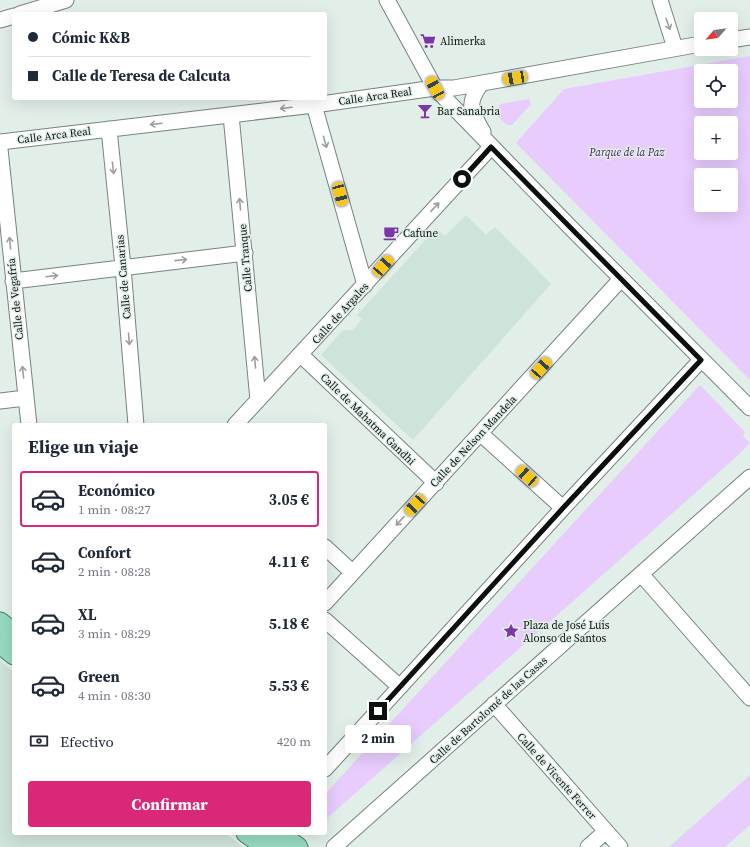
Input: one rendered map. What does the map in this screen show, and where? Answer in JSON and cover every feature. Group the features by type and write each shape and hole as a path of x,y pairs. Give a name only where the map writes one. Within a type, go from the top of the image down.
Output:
{"main road":[{"path":"0,622 9,645"},
{"path":"249,835 273,847"},
{"path":"281,835 298,847"}],"street":[{"path":"27,12 66,0"},
{"path":"387,0 435,88 491,147 750,408"},
{"path":"660,0 675,48"},
{"path":"0,20 12,17"},
{"path":"738,39 750,37"},
{"name":"Calle Arca Real","path":"0,142 314,105 435,88 454,88 694,45"},
{"path":"481,84 474,93 471,101 472,108 475,117 491,147"},
{"path":"314,105 365,285"},
{"name":"Calle Tranque","path":"231,114 258,400"},
{"name":"Calle de Canarias","path":"109,129 123,267 136,423"},
{"name":"Calle de Argales","path":"237,423 491,147"},
{"name":"Calle de Vegafría","path":"0,148 29,423"},
{"path":"13,281 245,253"},
{"name":"Calle de Nelson Mandela","path":"327,601 481,434 621,279"},
{"name":"Calle de Mahatma Gandhi","path":"301,355 436,483"},
{"path":"327,767 563,508 701,360"},
{"path":"0,401 25,398"},
{"path":"481,434 563,508"},
{"name":"Calle de Bartolomé de las Casas","path":"334,847 750,476"},
{"path":"327,549 352,572"},
{"path":"641,574 750,698"},
{"path":"327,622 400,688"},
{"name":"Calle de Vicente Ferrer","path":"494,704 620,847"},
{"path":"588,847 606,831"}],"shaded area":[{"path":"466,215 486,235 495,227 551,284 413,440 321,355 342,331 352,331 362,319 357,315 436,228 445,236"},
{"path":"0,661 12,670 12,835 228,835 243,847 0,847"}],"green space":[{"name":"Parque de la Paz","path":"750,56 750,380 516,143 564,89 694,66 694,108 738,108 738,64 705,64"},
{"path":"529,99 531,104 512,125 507,125 496,115 500,104"},
{"name":"Plaza de José Luis Alonso de Santos","path":"700,385 745,432 743,436 750,443 735,458 327,818 327,792"},
{"path":"750,775 750,825 725,847 669,847"}],"place":[{"name":"Alimerka","path":"428,41"},
{"name":"Bar Sanabria","path":"425,111"},
{"name":"Cafune","path":"391,233"},
{"name":"Plaza de José Luis Alonso de Santos","path":"511,631"}],"route":[{"path":"378,711 563,508 701,360 491,147 462,179"}]}
